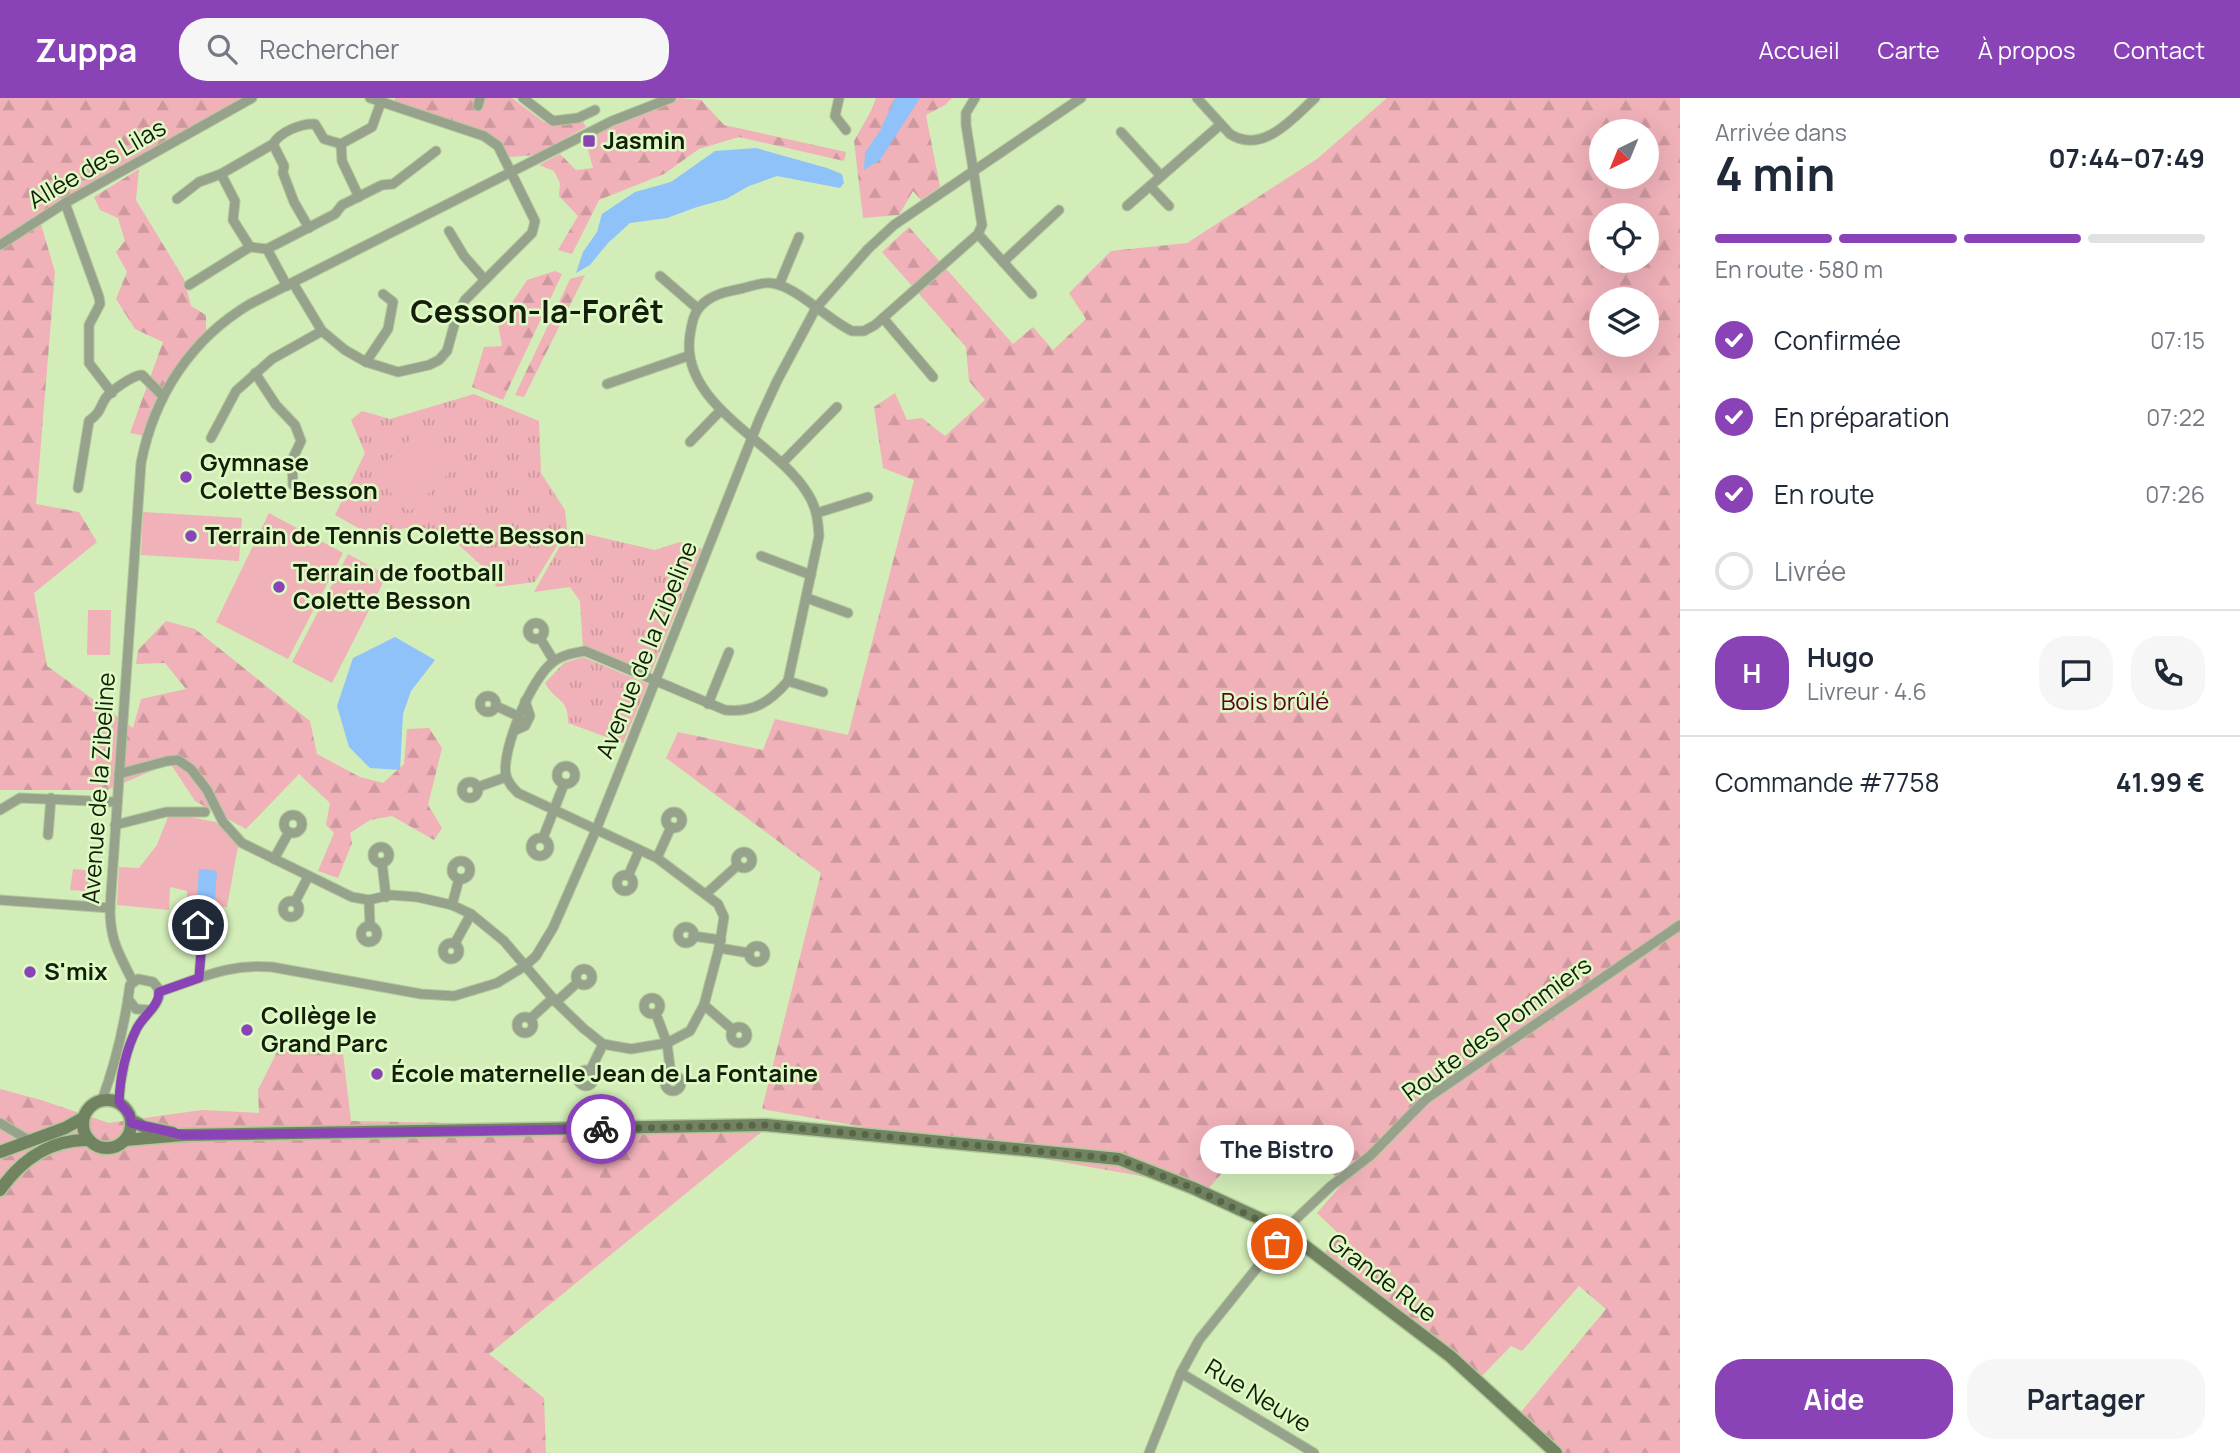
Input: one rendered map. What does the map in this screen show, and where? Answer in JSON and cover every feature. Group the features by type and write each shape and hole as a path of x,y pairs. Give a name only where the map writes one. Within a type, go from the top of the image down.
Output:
{"main road":[{"path":"89,1140 83,1126 83,1118 90,1106 103,1100 119,1102 130,1115 131,1123 125,1140"},
{"path":"0,1152 65,1128 83,1118"},
{"path":"131,1123 183,1135"},
{"name":"Grande Rue","path":"183,1135 766,1125 1119,1159 1193,1188 1284,1232 1450,1356 1556,1453"},
{"path":"0,1190 23,1164 47,1147 70,1139 89,1140 104,1147 112,1147 125,1140 183,1135"}],"street":[{"name":"Allée des Lilas","path":"0,246 65,203 252,98"},
{"path":"267,249 322,331 345,350 366,362 398,372 439,360 447,351 465,300 532,233 535,223 498,146 484,135 370,98"},
{"path":"523,98 554,121 578,118 595,110"},
{"name":"Avenue de la Zibeline","path":"133,982 113,944 110,908 141,463 152,420 163,395 184,362 215,328 250,304 612,121 671,98"},
{"path":"839,98 835,116 846,130"},
{"path":"119,774 178,760 191,769 207,790 223,822 242,843 343,894 369,900 417,897 452,905 471,914 492,929 555,1000 603,1044 631,1049 667,1043 690,1031 704,1005 720,944 724,917 718,904 707,893 657,858 639,852 554,808 518,793 506,777 508,751 525,701 535,681 554,661 585,651 725,710 740,712 759,707 775,697 788,681 819,536 817,513 806,491 782,463 721,410 704,389 688,356 691,326 697,308 712,297 771,282 788,288 852,331 864,331 883,318 978,234 982,225 966,125 966,113 975,98"},
{"name":"Avenue de la Zibeline","path":"159,992 223,969 253,965 421,994 454,996 497,983 536,956 553,928 596,830 782,371 817,308 886,232 1081,98"},
{"path":"1197,98 1220,125 1237,138 1256,140 1280,129 1315,98"},
{"path":"177,199 199,182 221,174 273,144 277,137 306,123 315,124 324,139 341,144 372,127 385,101"},
{"path":"1127,206 1220,125"},
{"path":"1121,132 1161,176"},
{"path":"273,144 284,166 283,173 294,202 309,228"},
{"path":"341,144 342,162 359,197"},
{"path":"189,285 250,247 267,249 335,214 342,205 382,185 393,184 436,151"},
{"path":"221,174 235,201 233,220 250,247"},
{"path":"1150,186 1169,206"},
{"path":"65,203 99,296 100,304 89,325 89,363 112,393"},
{"path":"1003,262 1059,210"},
{"path":"449,231 464,256 485,280"},
{"path":"978,234 1032,294"},
{"path":"779,285 799,237"},
{"path":"660,276 697,308"},
{"path":"366,362 387,329 393,302 383,294"},
{"path":"883,318 933,377"},
{"path":"211,438 236,391 272,359 322,331"},
{"path":"607,384 688,356"},
{"path":"255,373 276,405 295,425 301,441 292,460 293,485"},
{"path":"78,488 89,421 101,412 105,398 135,375 142,374 163,395"},
{"path":"782,463 837,407"},
{"path":"690,442 721,410"},
{"path":"817,513 868,498"},
{"path":"761,556 811,575"},
{"path":"807,598 848,613"},
{"path":"540,638 554,661"},
{"path":"708,704 729,652"},
{"path":"788,681 824,692"},
{"path":"516,730 525,726 530,716 525,701"},
{"path":"496,706 520,717"},
{"path":"478,787 506,777"},
{"path":"543,838 564,784"},
{"path":"0,810 20,798 117,802"},
{"path":"48,835 51,799"},
{"path":"115,825 166,812 205,812"},
{"path":"657,858 671,827"},
{"path":"274,859 289,832"},
{"path":"628,876 639,852"},
{"path":"382,863 386,897"},
{"path":"707,893 738,865"},
{"path":"295,902 309,877"},
{"path":"452,905 459,879"},
{"path":"0,900 110,908"},
{"path":"369,900 370,926"},
{"path":"455,943 471,914"},
{"name":"Route des Pommiers","path":"1149,1453 1181,1373 1199,1340 1284,1232 1331,1186 1370,1156 1426,1099 1680,925"},
{"path":"199,978 203,928"},
{"path":"693,936 749,953"},
{"path":"103,1100 123,1037 128,990 138,979 148,979 156,984 158,1002 149,1010 132,1040 123,1071 119,1102"},
{"path":"530,1019 577,983"},
{"path":"128,999 136,1009 149,1010"},
{"path":"704,1005 733,1030"},
{"path":"656,1014 667,1043 671,1075"},
{"path":"590,1071 603,1044"},
{"path":"0,1123 30,1141"},
{"name":"Rue Neuve","path":"1181,1373 1314,1453"}],"green space":[{"path":"0,98 241,98 38,214 55,272 36,504 79,512 97,542 34,593 47,666 133,728 141,699 186,689 165,663 136,664 138,650 166,621 195,629 310,721 317,754 360,777 383,783 404,764 407,729 429,728 442,748 428,805 442,828 434,840 392,816 370,820 350,833 352,843 338,878 318,871 334,833 326,825 330,803 299,774 246,829 195,801 170,763 107,790 0,790"},
{"path":"395,98 512,98 544,122 583,121 586,127 535,155 510,157 496,138 395,101"},
{"path":"678,98 701,100 724,125 846,152 844,161 739,137 699,149 664,174 599,200 572,254 558,250 578,216 559,196 560,183 554,171 539,165 560,154 576,170 593,168 585,139"},
{"path":"876,98 952,98 926,115 940,187 921,200 913,191 899,215 863,218 854,141"},
{"name":"Bois brûlé","path":"1387,98 1680,98 1680,1453 1563,1453 1520,1413 1606,1309 1579,1286 1522,1351 1511,1346 1479,1379 1324,1254 1338,1233 1317,1213 1344,1182 1264,1125 1209,1188 762,1109 821,873 666,758 678,732 763,750 775,719 848,735 914,480 883,468 874,407 895,393 907,420 922,418 945,436 985,400 969,381 966,347 882,252 909,227 1013,344 1033,327 1053,350 1086,319 1069,293 1111,251 1187,243 1317,159"},
{"path":"139,169 136,200 184,279 191,306 206,315 206,331 166,382 152,408 145,436 130,433 163,342 135,329 116,299 127,272 116,252 125,241 118,218 100,210 94,197"},
{"path":"555,271 562,274 503,400 472,387 484,347 502,346 498,324 527,280"},
{"path":"585,275 524,397 515,395 570,279"},
{"path":"474,394 539,421 541,473 565,510 567,529 535,582 497,587 482,566 450,537 419,526 369,534 335,515 365,453 351,420 362,411 390,419"},
{"path":"421,429 457,465 410,512 373,475"},
{"name":"Terrain de Tennis Colette Besson","path":"143,512 242,518 239,561 141,555"},
{"name":"Terrain de football Colette Besson","path":"269,513 343,553 288,659 216,622"},
{"path":"569,530 655,550 680,542 702,549 650,675 583,648 580,601 570,587 534,592"},
{"path":"348,554 387,575 332,683 292,662"},
{"path":"88,610 111,610 110,655 87,655"},
{"path":"583,657 648,684 623,743 568,723 564,704 545,683 564,663"},
{"path":"184,816 216,822 238,846 227,907 187,904 187,891 170,887 169,910 117,905 119,867 139,868 157,845 168,817"},
{"path":"73,869 98,871 96,892 70,890"},
{"path":"279,1048 343,1054 351,1121 765,1129 489,1354 544,1398 546,1453 0,1453 0,1089 109,1123 202,1110 259,1113 258,1090"}],"water":[{"path":"895,98 920,98 880,160 864,170 865,153 881,129"},
{"path":"756,148 827,168 842,174 844,183 840,188 777,176 749,186 726,199 667,218 630,223 608,243 590,265 576,273 583,252 597,232 602,214 635,192 671,182 715,151"},
{"path":"395,637 435,660 411,691 403,714 400,770 370,768 349,747 337,706 353,658"},
{"path":"199,869 217,871 215,901 197,900"}],"way so far":[{"path":"601,1129 766,1125 1119,1159 1193,1188 1265,1221 1284,1232 1277,1244"}],"place":[{"name":"Jasmin","path":"589,141"},
{"name":"Gymnase Colette Besson","path":"186,477"},
{"name":"Terrain de Tennis Colette Besson","path":"191,536"},
{"name":"Terrain de football Colette Besson","path":"279,587"},
{"name":"S'mix","path":"30,972"},
{"name":"Collège le Grand Parc","path":"247,1030"},
{"name":"École maternelle Jean de La Fontaine","path":"377,1074"},
{"name":"The Bistro","path":"1277,1244"}],"district":[{"name":"Cesson-la-Forêt","path":"537,312"}],"route":[{"path":"198,925 203,928 199,978 159,992 158,1002 149,1010 132,1040 119,1090 119,1102 130,1115 131,1123 183,1135 241,1136 601,1129"}]}
